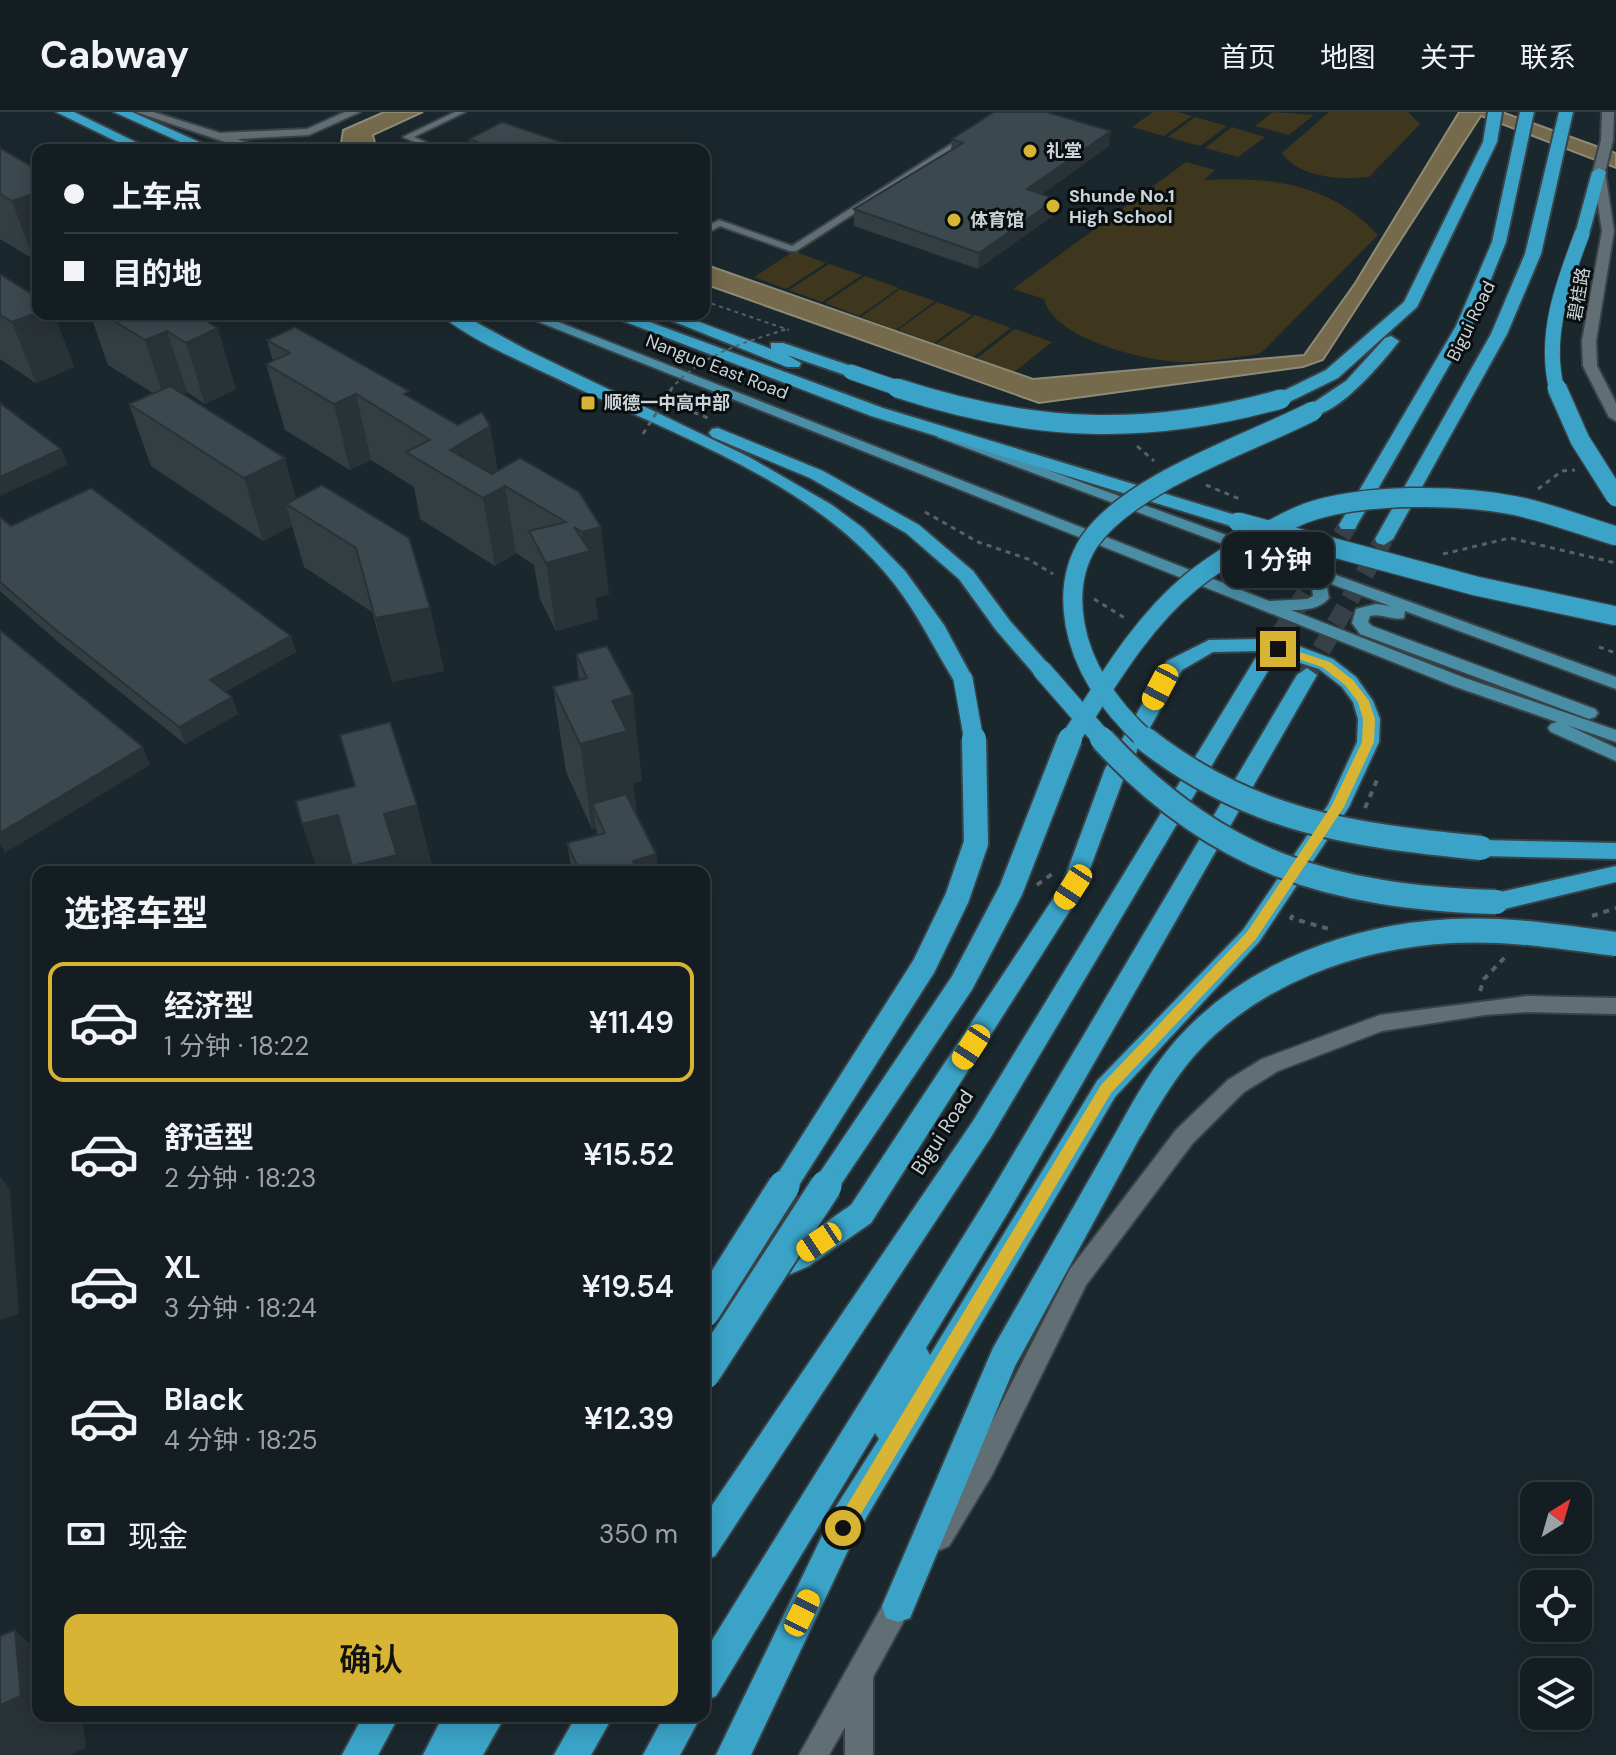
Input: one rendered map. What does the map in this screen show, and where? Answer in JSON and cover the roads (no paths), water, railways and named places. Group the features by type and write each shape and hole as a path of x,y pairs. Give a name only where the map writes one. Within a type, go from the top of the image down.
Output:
{"highway":[{"path":"63,112 132,144"},
{"path":"121,112 196,144"},
{"path":"1495,112 1490,142 1394,337 1379,356 1352,385 1313,411 1130,504 1095,535 1081,557 1071,597 1081,652 1097,685 1123,720 1155,748 1223,790 1285,814 1342,831 1481,848 1616,851"},
{"path":"1511,112 1522,138"},
{"name":"Bigui Road","path":"1348,525 1464,326 1499,242 1527,112"},
{"name":"Bigui Road","path":"1384,539 1499,334 1533,254 1566,112"},
{"path":"1599,172 1555,329 1552,351 1554,379 1586,449 1616,497"},
{"path":"704,320 943,403 1000,416 1079,425 1187,422 1252,409 1281,399 1332,374 1411,304"},
{"path":"460,320 555,371 697,437 818,504 869,543 904,581 953,657 963,679 974,736 976,843 957,898 924,966 710,1303"},
{"name":"Nanguo East Road","path":"629,320 877,412 1102,481"},
{"path":"679,320 1102,481 1238,522 1476,586 1616,616"},
{"path":"555,371 763,450 866,500 926,540 966,575 1000,622 1102,740 1154,790 1191,820 1241,849 1345,886 1418,899 1496,902 1616,874"},
{"path":"710,1365 792,1236 962,983 1011,890 1066,746 1122,659 1191,582 1282,523 1309,512 1380,499 1442,498 1516,506 1616,536"},
{"path":"710,1295 799,1257 861,1214 1073,887 1116,769 1174,666 1209,646 1262,645 1326,664 1349,682 1363,701 1369,719 1368,742 1338,807 1251,936 1106,1089 843,1528"},
{"name":"Bigui Road","path":"710,1536 982,1129 1265,659"},
{"path":"710,1674 999,1203 1307,675"},
{"path":"898,1606 1003,1358 1141,1109 1178,1057 1209,1024 1259,985 1305,965 1399,937 1450,931 1507,931 1616,944"},
{"path":"733,1755 843,1528 955,1273"},
{"path":"359,1755 378,1722"},
{"path":"571,1755 592,1722"},
{"path":"660,1755 680,1722"}],"main road":[{"name":"Nanguo East Road","path":"541,320 1459,682"},
{"path":"877,412 1570,665"},
{"path":"1255,601 1304,604 1317,602 1321,598 1320,586 1289,562"},
{"path":"1616,694 1384,609 1371,609 1362,613 1360,618 1366,630 1616,724"},
{"path":"1459,682 1616,736"},
{"path":"1459,682 1616,755"}],"street":[{"path":"142,112 244,144"},
{"path":"222,136 309,132 354,112"},
{"path":"1599,172 1610,136 1608,112"},
{"path":"303,144 309,132"},
{"name":"碧桂路","path":"1599,172 1608,231 1592,311 1590,366 1616,417"},
{"path":"1570,665 1616,682"},
{"path":"813,1755 983,1466 1078,1277 1184,1137 1236,1086 1270,1065 1380,1023 1485,1007 1527,1004 1616,1006"},
{"path":"859,1673 859,1755"}],"lane":[{"path":"425,144 407,137 461,112"},
{"path":"710,228 719,223 793,249 981,129"}],"tunnel":[{"path":"1265,659 1348,525"},
{"path":"1307,675 1384,539"}],"place":[{"name":"礼堂","path":"1030,151"},
{"name":"Shunde No.1 High School","path":"1053,206"},
{"name":"体育馆","path":"954,220"},
{"name":"顺德一中高中部","path":"588,403"}]}
